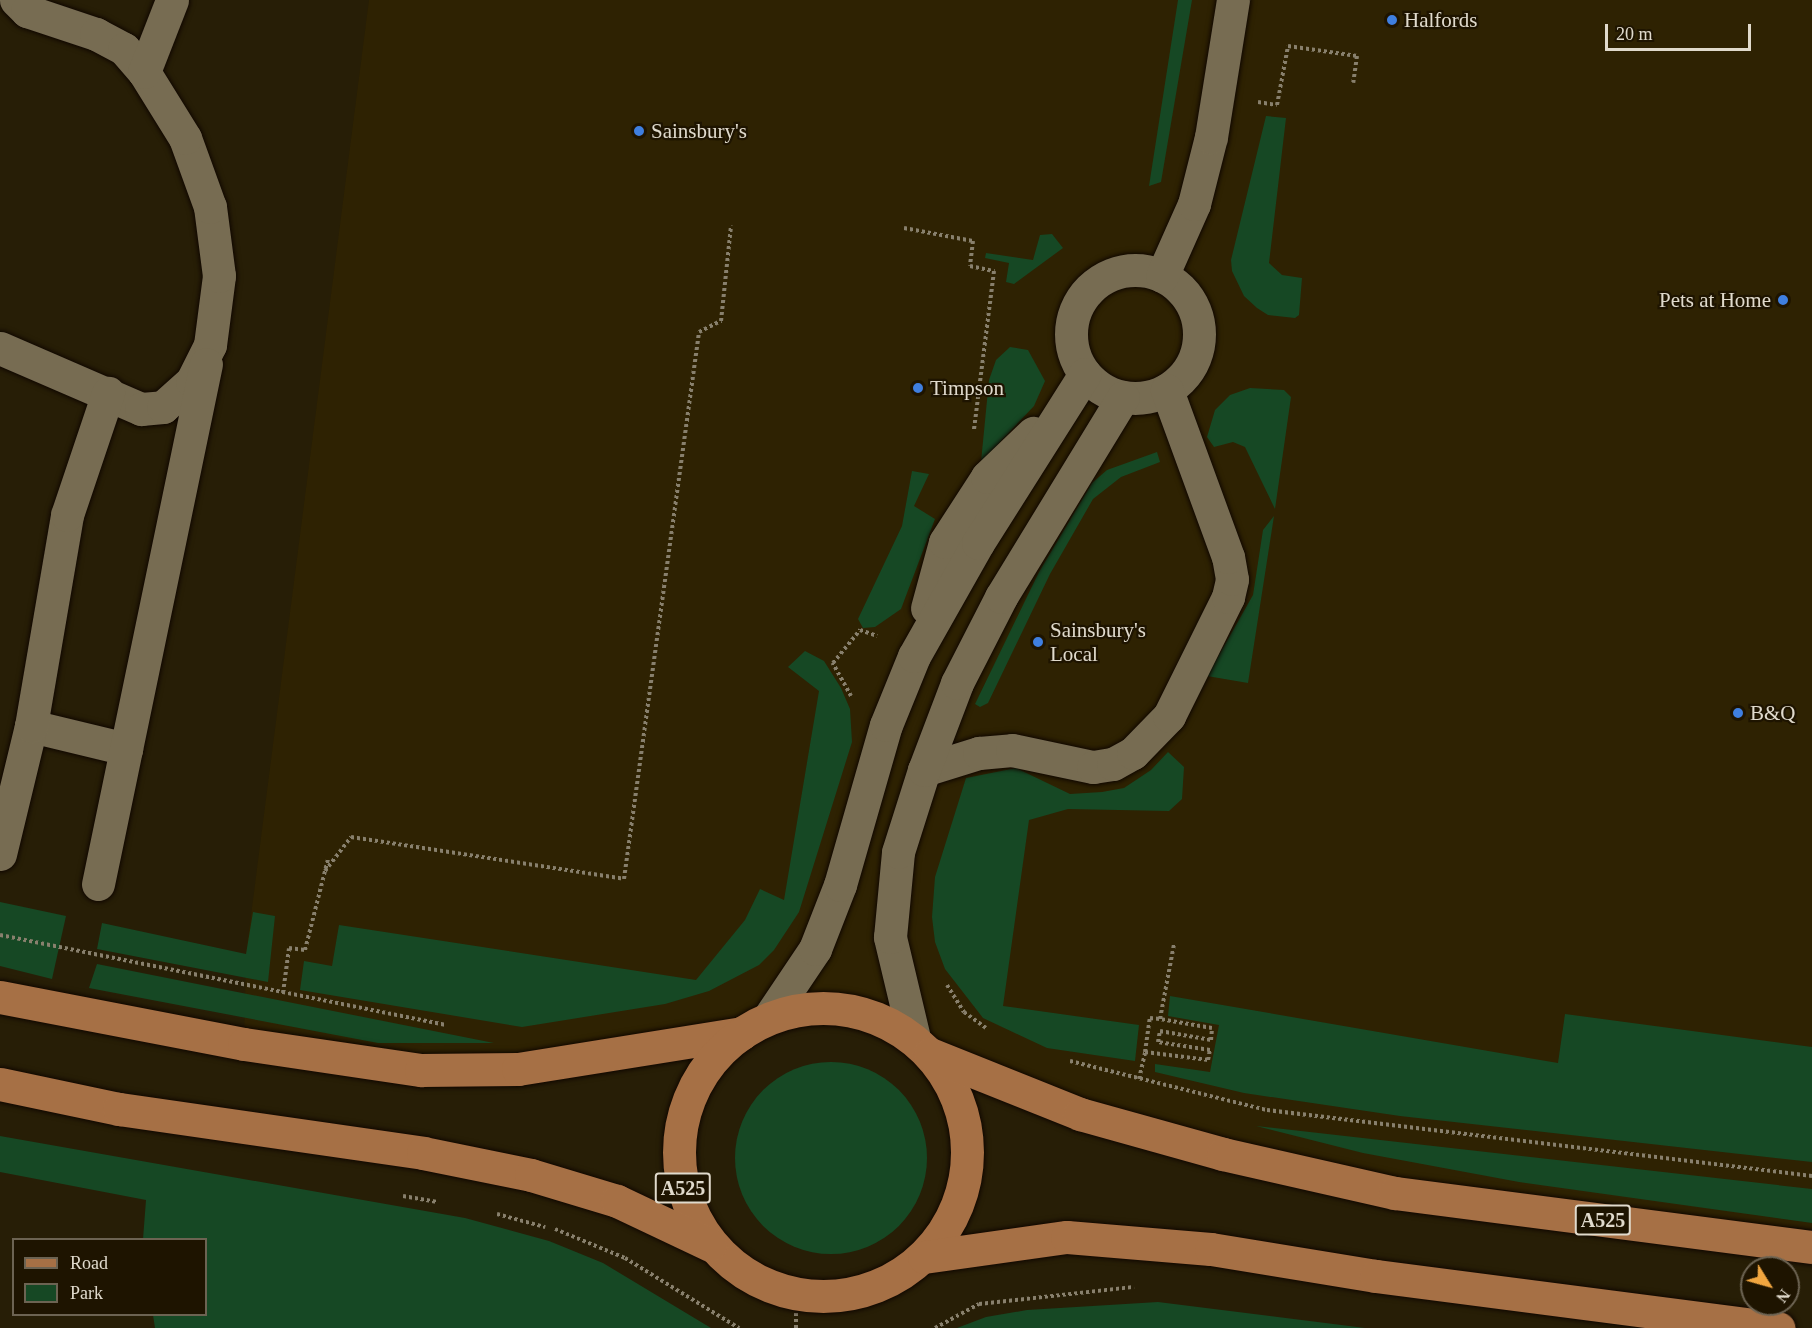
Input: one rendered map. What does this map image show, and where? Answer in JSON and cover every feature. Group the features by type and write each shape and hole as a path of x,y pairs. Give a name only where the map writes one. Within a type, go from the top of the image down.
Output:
{"main road":[{"name":"A525","path":"0,997 244,1044 421,1070 518,1069 757,1024 820,1006 870,1014 921,1046 1080,1113 1223,1154 1395,1192 1812,1247"},
{"name":"A525","path":"710,1245 685,1201 677,1151 695,1082 727,1042 757,1024"},
{"name":"A525","path":"0,1084 119,1109 423,1153 531,1175 617,1201 710,1245 749,1278 796,1312 834,1298 883,1285 924,1257 954,1216 968,1167 964,1116 948,1077 921,1046"},
{"name":"A525","path":"924,1257 1067,1238 1211,1249 1376,1276 1779,1328"}],"street":[{"path":"16,0 27,11 96,34 124,49 144,72 185,138 210,207 219,276 210,345 98,884"},
{"path":"144,72 172,0"},
{"path":"1162,276 1194,204 1218,95 1233,0"},
{"path":"757,1024 815,949 840,885 886,725 914,656 978,543 1076,388 1070,333 1077,305 1090,287 1109,274 1131,269 1162,276 1189,298 1199,335 1196,357 1184,376 1167,390 1146,398 1123,398 1102,389 1076,388"},
{"path":"0,348 141,409 164,407 192,381 210,345"},
{"path":"924,770 979,753 1012,750 1093,767 1113,764 1133,753 1169,716 1228,597 1232,579 1228,557 1167,390"},
{"path":"0,854 31,726 67,515 108,393"},
{"path":"921,1046 890,937 898,852 924,770 957,682 1001,597 1123,398"},
{"path":"31,726 126,749"}],"path":[{"path":"1218,95 1277,105 1288,46 1357,56 1353,83"},
{"path":"325,871 351,837 624,879 699,332 721,321 731,226"},
{"path":"283,993 290,948 305,950 328,859"},
{"path":"1160,1019 1174,944"},
{"path":"1139,1079 1150,1018 1212,1028 1211,1040 1160,1031 1158,1042 1210,1050 1208,1060 1145,1052"},
{"path":"397,1195 444,1203"},
{"path":"490,1213 553,1229 625,1258 739,1328"},
{"path":"935,1328 979,1304 1146,1286"}],"shaded area":[{"path":"369,0 1812,0 1812,1229 1395,1193 927,1053 870,1014 820,1006 727,1043 518,1069 244,1044 246,954"}],"green space":[{"path":"1178,0 1192,0 1161,182 1149,186"},
{"path":"1266,116 1286,118 1269,263 1282,275 1302,278 1299,315 1295,318 1268,315 1257,308 1244,296 1232,271 1231,260"},
{"path":"1052,234 1063,248 1014,284 1006,282 1009,263 985,258 986,253 1033,260 1040,235"},
{"path":"1010,347 1028,350 1045,381 1034,406 981,462 989,380 996,360"},
{"path":"1250,388 1284,390 1291,397 1275,509 1245,447 1233,442 1214,447 1207,437 1215,410 1230,395"},
{"path":"1157,452 1160,462 1121,477 1093,499 1050,574 988,703 980,707 975,704 1039,572 1092,483 1107,470"},
{"path":"912,471 929,474 914,506 935,519 901,609 875,627 863,628 858,619 902,526"},
{"path":"1274,516 1248,683 1207,676 1253,595 1263,530"},
{"path":"805,651 824,661 841,688 850,709 852,742 799,912 774,950 759,965 709,991 665,1004 522,1027 300,990 304,961 332,966 339,925 696,980 745,920 760,889 784,900 819,691 788,667"},
{"path":"1168,752 1184,767 1182,799 1169,811 1068,809 1029,820 1003,1006 1139,1025 1135,1061 1047,1048 983,1018 945,969 935,942 932,917 935,877 966,778 1016,768 1070,794 1102,792 1124,788 1151,770"},
{"path":"0,902 66,916 52,979 0,966"},
{"path":"253,912 275,916 268,982 97,949 102,923 246,954"},
{"path":"97,964 494,1043 378,1043 89,988"},
{"path":"1170,996 1558,1063 1565,1014 1812,1047 1812,1162 1400,1116 1244,1093 1155,1072 1155,1064 1210,1072 1219,1025 1168,1016"},
{"path":"822,1062 840,1062 868,1069 899,1090 920,1121 927,1158 920,1195 899,1226 868,1247 840,1254 822,1254 786,1243 757,1219 746,1203 739,1186 735,1167 735,1149 746,1113 770,1084 786,1073 803,1066"},
{"path":"1256,1126 1812,1189 1812,1223 1519,1182 1363,1153"},
{"path":"0,1136 465,1218 549,1241 603,1263 711,1328 155,1328 153,1316 207,1316 207,1238 143,1238 146,1200 0,1172"},
{"path":"1158,1302 1365,1328 957,1328 986,1317 1027,1310"}],"place":[{"name":"Halfords","path":"1392,20"},
{"name":"Sainsbury's","path":"639,131"},
{"name":"Pets at Home","path":"1783,300"},
{"name":"Timpson","path":"918,388"},
{"name":"Sainsbury's Local","path":"1038,642"},
{"name":"B&Q","path":"1738,713"}]}
